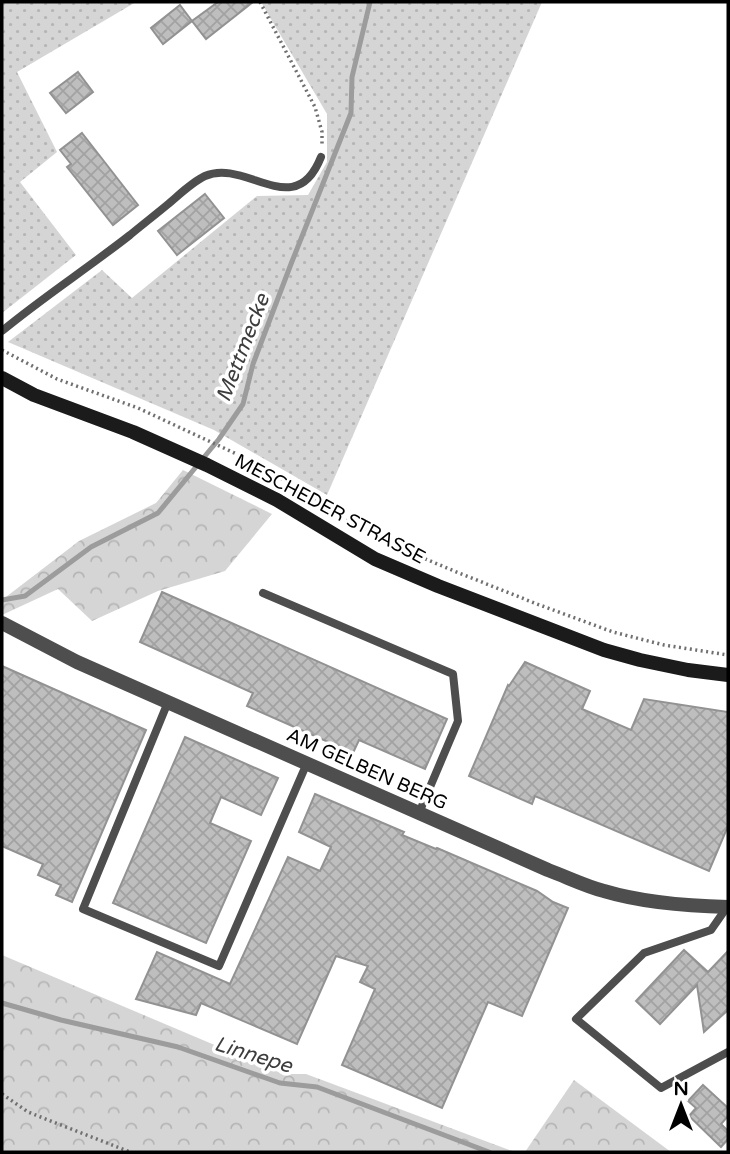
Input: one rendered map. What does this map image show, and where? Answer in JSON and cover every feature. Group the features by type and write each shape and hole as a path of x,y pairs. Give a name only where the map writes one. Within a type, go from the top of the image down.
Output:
{"main road":[{"name":"MESCHEDER STRASSE","path":"2,377 34,395 133,432 207,465 276,500 375,559 438,586 604,650 688,670 728,674"}],"street":[{"name":"AM GELBEN BERG","path":"2,623 77,662 548,870 604,891 637,899 678,905 727,907"}],"lane":[{"path":"2,331 26,310 206,176 219,173 235,175 269,186 291,188 313,176 321,158"},
{"path":"263,593 453,674 458,721 419,813"},
{"path":"168,702 83,909 219,966 307,764"},
{"path":"727,907 711,930 644,953 576,1019 661,1088 728,1052"}],"path":[{"path":"260,2 316,107 322,132 321,158"},
{"path":"2,350 57,379 138,408 222,446 258,464 346,519 397,547 613,632 664,645 728,655"},
{"path":"2,1094 28,1112 130,1152"}],"green space":[{"path":"2,2 136,2 17,72 57,152 20,182 76,255 2,313"},
{"path":"261,2 542,2 327,495 214,430 8,342 102,270 132,298 257,196 308,195 327,162 327,114"},
{"path":"183,470 272,514 225,571 158,591 92,621 58,589 2,615 2,600 79,541 156,503"},
{"path":"2,955 283,1074 306,1074 515,1152 2,1152"},
{"path":"574,1080 671,1152 525,1152"}],"building":[{"path":"218,2 253,2 206,39 192,21"},
{"path":"180,5 192,21 163,44 151,28"},
{"path":"78,72 93,92 66,113 50,93"},
{"path":"82,133 138,205 113,225 67,167 71,164 60,150"},
{"path":"205,194 224,218 177,255 158,231"},
{"path":"162,592 447,719 425,769 359,740 353,753 247,706 253,693 140,642"},
{"path":"525,662 590,691 582,709 631,730 644,699 728,712 728,826 709,871 535,796 532,804 469,776 508,685"},
{"path":"2,666 146,730 72,902 56,895 61,885 38,875 43,864 2,846"},
{"path":"185,737 278,778 261,815 221,797 210,823 251,841 206,943 113,903"},
{"path":"315,794 404,832 402,835 537,891 568,908 522,1016 488,1002 442,1108 342,1065 375,989 360,982 368,966 336,956 297,1044 201,1003 196,1015 136,999 157,952 230,984 288,857 320,871 331,847 299,832"},
{"path":"684,950 708,972 728,951 728,1010 704,1032 697,985 660,1024 636,1001"},
{"path":"703,1085 728,1108 728,1116 721,1124 728,1131 728,1139 721,1147 689,1116 696,1108 688,1101"}],"waterway":[{"name":"Mettmecke","path":"2,600 25,596 91,547 158,513 219,439 243,404 253,364 351,113 352,77 370,2"},
{"name":"Linnepe","path":"2,1003 61,1020 178,1047 280,1083 317,1087 489,1152"}]}
